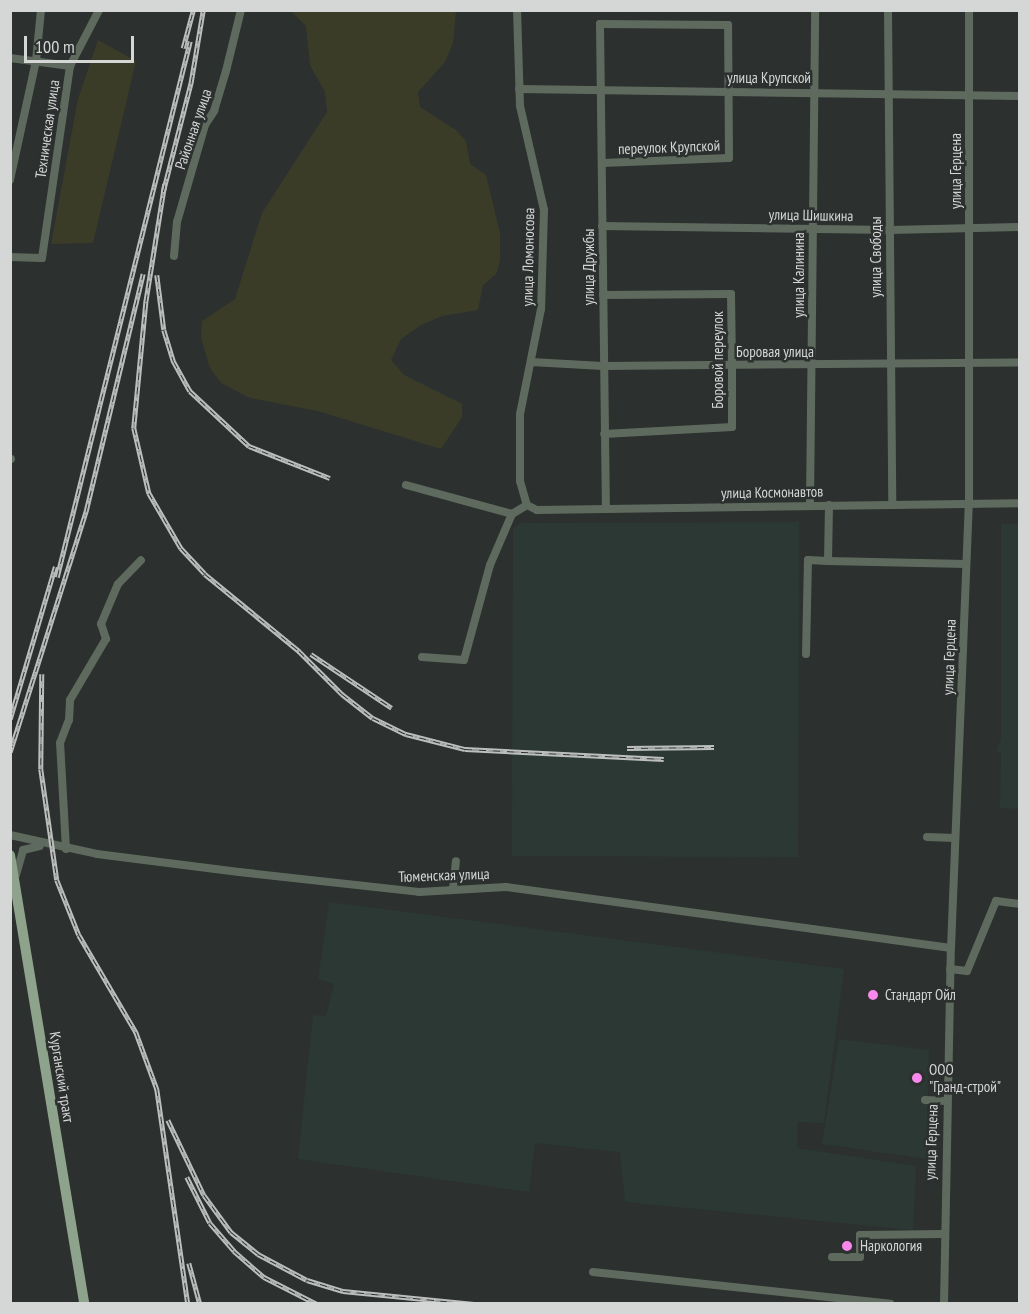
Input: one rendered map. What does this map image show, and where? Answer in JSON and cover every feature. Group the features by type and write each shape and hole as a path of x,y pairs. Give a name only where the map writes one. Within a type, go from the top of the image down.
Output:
{"main road":[{"name":"Курганский тракт","path":"10,855 84,1304"}],"street":[{"path":"10,180 36,61 41,10"},
{"name":"Техническая улица","path":"10,257 42,258 70,66 99,10"},
{"name":"Районная улица","path":"174,256 177,222 205,125 214,111 241,10"},
{"name":"улица Ломоносова","path":"517,10 522,123 541,186 543,210 541,309 520,424 520,481 527,505"},
{"name":"улица Калинина","path":"810,505 814,10"},
{"name":"улица Свободы","path":"888,10 892,504"},
{"name":"улица Герцена","path":"944,1304 943,1234 950,969 969,503 971,362 969,10"},
{"name":"улица Дружбы","path":"600,24 606,509"},
{"name":"переулок Крупской","path":"600,24 728,25 731,92 729,158 602,163"},
{"path":"10,58 70,66"},
{"name":"улица Крупской","path":"519,90 1020,96"},
{"name":"улица Шишкина","path":"602,226 890,230 1020,227"},
{"name":"Боровой переулок","path":"603,295 731,294 732,366 732,427 604,434"},
{"name":"Боровая улица","path":"531,362 603,366 812,366 1020,362"},
{"path":"406,485 512,514"},
{"name":"улица Космонавтов","path":"527,505 537,510 1020,503"},
{"path":"828,561 829,504"},
{"path":"422,657 464,660 490,565 512,514 527,505"},
{"path":"66,849 60,743 69,720 70,700 106,639 101,624 118,584 141,560"},
{"path":"806,654 808,560 966,564"},
{"name":"Тюменская улица","path":"10,836 66,849 373,888 419,892 506,887 951,948"},
{"path":"927,837 956,838"},
{"path":"16,881 20,855 29,848 46,846"},
{"path":"453,889 456,861"},
{"path":"950,969 967,971 996,900 1020,904"},
{"path":"925,1100 946,1101"},
{"path":"832,1257 860,1257 860,1235 943,1234"},
{"path":"593,1272 890,1304"}],"shaded area":[{"path":"799,522 798,857 512,856 513,528 520,523"},
{"path":"1001,524 1019,524 1019,809 1000,808 1001,753 996,751 1001,739"},
{"path":"329,902 844,969 824,1123 798,1122 797,1148 916,1166 913,1230 625,1202 620,1152 535,1143 529,1192 298,1159 313,1015 326,1016 334,984 318,979"},
{"path":"839,1039 929,1050 926,1159 822,1144"}],"green space":[{"path":"291,11 456,11 453,43 445,62 418,92 420,107 456,130 466,141 470,164 486,175 500,233 500,261 496,274 483,285 478,310 442,316 421,325 401,339 391,360 404,375 462,404 462,417 441,449 318,411 250,398 221,383 210,368 201,338 202,321 235,299 262,213 327,112 325,92 310,65 306,26"},
{"path":"98,40 136,61 93,243 51,244 78,99"}],"railway":[{"path":"183,48 193,10"},
{"path":"163,192 191,82 203,10"},
{"path":"57,577 190,41"},
{"path":"165,184 146,303 134,428 149,493 181,548 205,574 299,651 342,694 373,718 406,734 465,749 664,759"},
{"path":"10,752 86,511 143,274"},
{"path":"157,275 164,330 174,362 190,391 249,446 330,478"},
{"path":"10,719 55,567"},
{"path":"311,654 392,708"},
{"path":"42,674 41,769 57,880 79,935 136,1032 157,1089 188,1304"},
{"path":"627,748 714,747"},
{"path":"168,1120 204,1195 231,1232 258,1254 307,1280 343,1291 474,1304"},
{"path":"187,1177 210,1223 234,1251 264,1277 317,1304"},
{"path":"189,1263 200,1304"}],"place":[{"name":"Стандарт Ойл","path":"873,995"},
{"name":"ООО \"Гранд-строй\"","path":"917,1078"},
{"name":"Наркология","path":"847,1246"}]}
